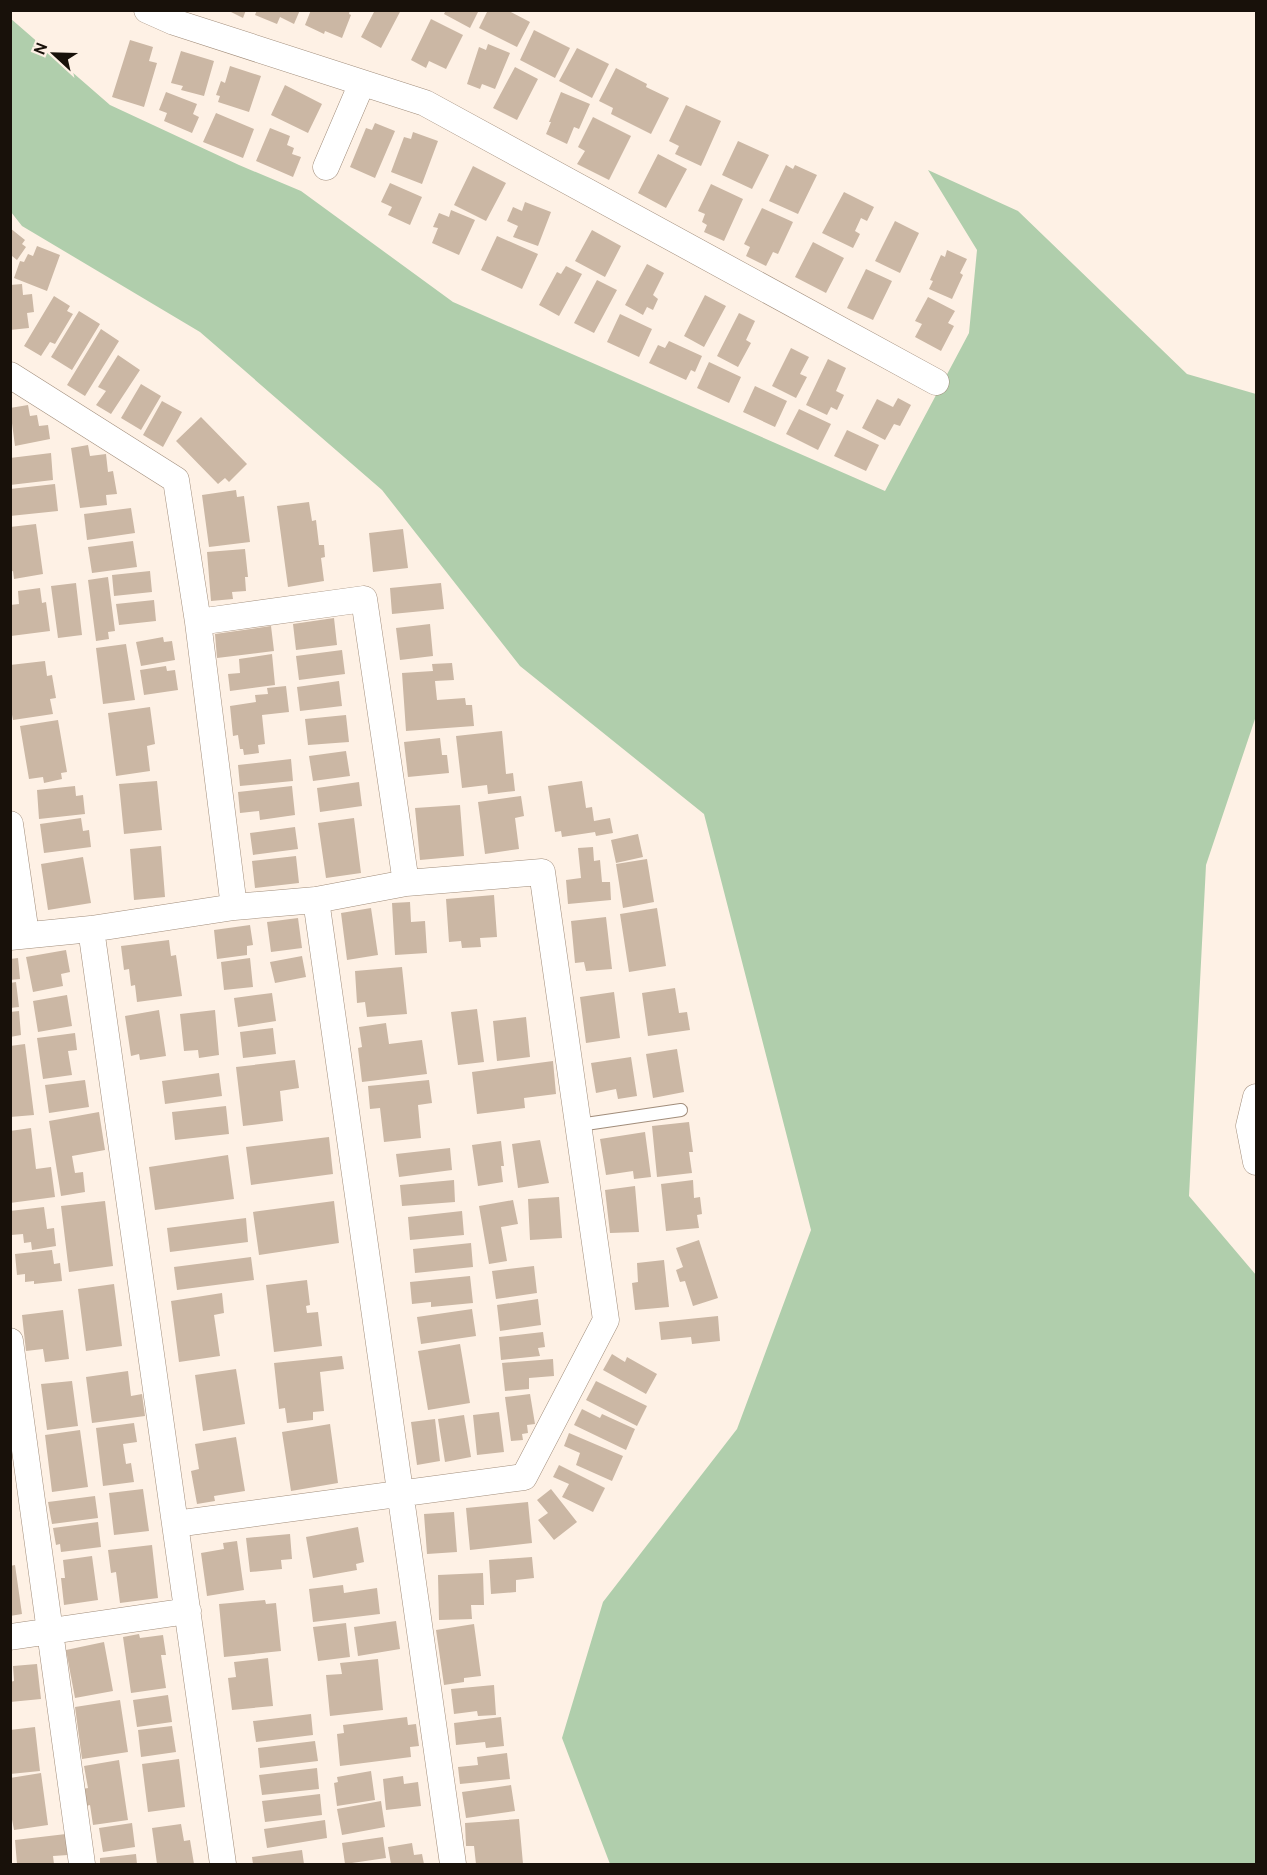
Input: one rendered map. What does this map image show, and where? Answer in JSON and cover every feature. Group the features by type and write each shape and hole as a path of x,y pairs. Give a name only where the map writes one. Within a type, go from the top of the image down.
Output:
{"street":[{"path":"147,10 174,22 425,103 936,382"},
{"path":"326,167 362,83"},
{"path":"10,375 176,480 198,622 234,907"},
{"path":"198,622 363,599 406,883"},
{"path":"10,824 18,936 234,907 316,900 406,883 542,872 606,1320 524,1477 176,1524"},
{"path":"316,900 453,1864"},
{"path":"91,928 223,1864"},
{"path":"1257,1097 1250,1125 1257,1162"},
{"path":"10,1341 82,1864"},
{"path":"10,1637 189,1611"}],"lane":[{"path":"579,1125 681,1110"}],"green space":[{"path":"10,18 110,105 301,191 453,302 885,491 969,333 977,250 928,170 1018,211 1187,374 1256,394 1256,716 1206,865 1189,1196 1256,1275 1256,1864 610,1864 562,1738 603,1602 737,1429 811,1230 704,814 520,666 382,490 200,332 22,226 11,212"}],"building":[{"path":"227,10 246,10 243,18"},
{"path":"257,10 300,10 294,24 280,17 277,24 255,15"},
{"path":"311,10 350,10 351,15 342,38 325,31 324,34 305,25"},
{"path":"375,10 401,10 381,48 361,37"},
{"path":"446,10 479,10 470,28 444,14"},
{"path":"488,10 507,10 530,22 517,47 479,28"},
{"path":"431,19 463,35 446,69 429,61 426,68 411,60"},
{"path":"534,30 570,48 555,78 520,60"},
{"path":"130,40 153,47 149,61 157,63 144,107 112,97"},
{"path":"488,44 510,53 495,89 482,84 480,89 467,84 479,47 486,50"},
{"path":"577,48 609,64 592,98 559,81"},
{"path":"181,51 214,61 204,96 181,90 183,86 171,83"},
{"path":"230,66 261,76 249,112 218,102 220,96 216,95 221,81 225,83"},
{"path":"515,67 538,79 517,120 493,108"},
{"path":"616,68 669,98 651,134 611,114 613,108 599,101"},
{"path":"285,85 322,104 308,133 271,115"},
{"path":"166,92 197,104 193,114 199,117 192,133 164,121 167,113 159,110"},
{"path":"561,92 590,104 579,129 574,127 567,144 546,134"},
{"path":"686,105 721,121 701,166 675,154 679,146 669,141"},
{"path":"216,113 254,129 243,158 203,142"},
{"path":"593,117 631,136 609,180 577,164 585,151 578,147"},
{"path":"375,123 395,131 375,178 350,167 366,128 372,130"},
{"path":"270,128 290,136 287,145 294,148 292,154 301,157 293,177 256,161"},
{"path":"413,132 438,141 422,184 391,172 404,137 411,139"},
{"path":"738,141 769,155 752,189 722,175"},
{"path":"658,154 687,169 666,208 638,193"},
{"path":"786,165 793,169 795,165 817,175 798,214 769,201"},
{"path":"473,166 506,183 486,221 454,205"},
{"path":"390,183 422,197 410,225 388,215 392,207 381,202"},
{"path":"711,184 743,199 724,241 704,232 707,225 702,222 705,214 698,211"},
{"path":"844,192 874,207 867,221 861,218 855,231 860,234 853,248 822,233"},
{"path":"525,202 551,212 538,246 513,237 518,226 507,221 513,207 522,211"},
{"path":"762,208 793,222 778,254 773,252 766,266 746,256 750,247 744,244"},
{"path":"451,210 475,220 459,255 432,243 438,228 433,227 439,213 449,217"},
{"path":"895,221 919,233 900,273 875,261"},
{"path":"10,228 25,240 22,244 26,247 17,260 12,256 10,258"},
{"path":"592,230 621,246 605,277 575,261"},
{"path":"497,236 538,254 522,289 481,270"},
{"path":"813,242 844,258 826,293 795,277"},
{"path":"37,246 60,255 47,291 14,278 20,261 24,262 28,254 33,256"},
{"path":"947,250 967,259 960,273 963,275 952,299 929,289 933,281 930,280 941,255 945,257"},
{"path":"647,264 664,273 653,295 658,299 653,310 647,307 643,315 625,305"},
{"path":"566,266 582,274 559,316 539,305 557,272 561,274"},
{"path":"866,269 892,281 873,320 847,308"},
{"path":"597,280 617,290 594,333 574,323"},
{"path":"22,284 23,295 32,294 34,312 27,313 29,328 10,330 10,285"},
{"path":"705,295 726,306 704,347 684,336"},
{"path":"54,296 70,306 67,311 73,314 55,344 50,342 41,356 24,346"},
{"path":"928,297 955,311 948,323 954,326 941,351 915,337 922,324 915,321"},
{"path":"79,311 100,324 72,370 51,357"},
{"path":"739,313 755,321 746,340 751,343 738,367 717,356"},
{"path":"620,314 652,329 639,357 607,342"},
{"path":"101,329 119,341 85,396 67,385"},
{"path":"669,341 702,356 695,372 691,370 686,380 649,363 658,345 665,348"},
{"path":"791,348 809,357 800,374 807,377 796,398 772,386"},
{"path":"118,355 140,370 111,414 96,405 106,391 98,387"},
{"path":"828,359 846,368 836,391 844,395 837,410 831,407 827,415 806,405"},
{"path":"709,362 741,377 729,403 697,388"},
{"path":"141,384 161,396 141,430 121,418"},
{"path":"755,386 787,401 775,427 743,412"},
{"path":"898,398 911,405 900,426 894,424 885,440 862,428 877,399 893,407"},
{"path":"162,401 182,412 163,447 143,435"},
{"path":"28,405 30,416 37,415 39,426 48,425 50,439 15,446 10,408"},
{"path":"799,409 831,424 818,450 786,434"},
{"path":"201,417 247,464 229,482 225,478 218,484 176,441"},
{"path":"847,430 879,445 866,471 834,456"},
{"path":"88,445 90,456 106,454 108,472 113,471 117,494 106,495 107,505 80,508 71,448"},
{"path":"51,453 53,480 10,485 10,458"},
{"path":"55,484 58,511 10,516 10,489"},
{"path":"236,490 237,497 244,496 250,542 209,547 202,495"},
{"path":"309,502 312,521 316,520 319,545 324,545 325,557 321,558 324,581 288,587 277,506"},
{"path":"131,508 135,533 87,540 84,514"},
{"path":"36,524 43,574 14,579 13,571 10,572 10,527"},
{"path":"403,529 408,568 373,572 369,533"},
{"path":"133,541 137,567 92,573 88,547"},
{"path":"245,549 248,577 245,577 246,591 232,592 233,599 211,601 207,552"},
{"path":"150,571 152,592 114,596 112,575"},
{"path":"108,577 115,631 108,632 109,639 96,641 88,580"},
{"path":"76,583 82,635 58,638 51,586"},
{"path":"441,583 444,609 392,614 390,588"},
{"path":"40,588 42,603 46,602 50,631 11,636 10,605 19,604 18,591"},
{"path":"154,600 156,621 119,625 116,604"},
{"path":"334,618 337,645 296,650 293,624"},
{"path":"430,624 433,656 400,660 396,628"},
{"path":"271,626 274,651 217,658 215,634"},
{"path":"163,637 164,642 172,641 175,660 141,666 136,642"},
{"path":"126,644 135,700 103,704 96,648"},
{"path":"342,650 345,674 299,680 296,656"},
{"path":"272,654 275,685 230,691 228,674 240,673 239,659"},
{"path":"45,661 47,676 52,675 56,698 50,699 53,714 13,720 10,704 10,665"},
{"path":"452,663 454,680 435,681 437,700 465,698 466,705 472,705 474,726 406,731 402,673 433,671 432,664"},
{"path":"166,666 167,671 175,670 178,690 144,695 140,670"},
{"path":"339,681 342,706 300,711 297,687"},
{"path":"286,686 289,712 262,715 265,744 258,745 259,753 244,755 243,749 240,749 238,735 233,736 230,706 256,702 255,695 268,694 267,688"},
{"path":"150,707 155,744 147,746 150,771 116,776 108,713"},
{"path":"346,715 349,742 308,745 305,719"},
{"path":"58,720 67,772 61,773 62,779 44,783 43,777 29,779 20,726"},
{"path":"502,731 506,774 513,773 515,791 488,794 487,785 462,788 456,736"},
{"path":"440,738 442,755 447,755 449,773 408,777 404,742"},
{"path":"346,751 350,776 313,781 309,756"},
{"path":"291,759 293,781 240,786 238,765"},
{"path":"157,781 162,830 124,834 119,784"},
{"path":"582,781 586,808 592,807 594,821 610,818 613,833 596,836 595,832 562,837 561,831 555,832 548,786"},
{"path":"359,782 362,806 320,812 317,788"},
{"path":"75,786 76,796 83,795 85,814 39,819 37,790"},
{"path":"292,786 295,815 260,820 259,811 240,813 238,792"},
{"path":"521,796 524,816 515,818 519,849 485,854 478,802"},
{"path":"460,805 464,856 420,860 415,808"},
{"path":"81,818 83,831 89,830 91,847 44,853 40,824"},
{"path":"354,818 361,873 326,878 318,823"},
{"path":"295,827 298,849 253,855 250,833"},
{"path":"638,834 643,857 616,863 611,840"},
{"path":"161,846 165,897 134,900 130,849"},
{"path":"593,847 594,861 600,860 602,882 610,882 611,900 568,904 566,880 581,878 578,848"},
{"path":"296,856 299,883 255,888 252,861"},
{"path":"83,857 91,903 48,910 41,864"},
{"path":"647,859 654,902 623,908 616,864"},
{"path":"494,895 497,937 480,938 481,947 462,948 461,941 449,942 446,899"},
{"path":"410,902 411,922 425,921 427,953 395,955 392,903"},
{"path":"371,908 378,955 347,960 341,913"},
{"path":"657,908 666,966 629,972 620,914"},
{"path":"606,917 612,969 586,971 584,962 575,963 571,921"},
{"path":"298,918 302,948 271,952 267,922"},
{"path":"250,925 253,945 247,946 247,955 217,959 214,930"},
{"path":"169,940 171,956 176,955 182,996 137,1002 135,985 131,986 129,969 124,970 121,946"},
{"path":"66,950 70,972 61,974 63,986 33,992 26,957"},
{"path":"302,956 306,977 275,983 270,962"},
{"path":"18,958 20,979 10,980 10,959"},
{"path":"250,958 253,987 224,990 221,962"},
{"path":"402,967 407,1014 367,1017 365,1002 357,1003 355,971"},
{"path":"16,982 19,1007 10,1008 10,983"},
{"path":"675,988 679,1013 687,1012 690,1030 648,1036 642,993"},
{"path":"614,992 620,1038 586,1043 580,997"},
{"path":"272,993 276,1021 238,1027 234,998"},
{"path":"67,995 72,1026 38,1032 33,1001"},
{"path":"477,1009 484,1062 458,1065 451,1012"},
{"path":"159,1010 166,1056 140,1060 139,1054 131,1056 125,1016"},
{"path":"215,1010 219,1055 199,1058 198,1050 184,1051 180,1014"},
{"path":"19,1011 21,1035 10,1037 10,1012"},
{"path":"526,1017 530,1057 497,1061 493,1021"},
{"path":"386,1023 389,1044 422,1040 427,1074 362,1082 358,1048 362,1047 359,1027"},
{"path":"273,1028 276,1054 243,1058 240,1032"},
{"path":"75,1033 77,1050 68,1051 72,1075 43,1079 37,1038"},
{"path":"25,1044 34,1115 10,1117 10,1046"},
{"path":"677,1049 684,1092 653,1098 646,1054"},
{"path":"631,1057 637,1096 618,1099 616,1089 596,1093 591,1063"},
{"path":"295,1060 299,1088 280,1091 283,1121 243,1126 236,1067"},
{"path":"553,1061 556,1094 524,1098 525,1108 477,1114 472,1072"},
{"path":"219,1073 222,1096 165,1104 162,1081"},
{"path":"85,1080 89,1107 49,1113 45,1085"},
{"path":"429,1080 432,1103 418,1105 421,1138 384,1142 380,1108 370,1109 368,1086"},
{"path":"226,1106 229,1134 175,1140 172,1112"},
{"path":"99,1112 105,1150 72,1156 75,1173 83,1172 85,1192 61,1196 49,1121"},
{"path":"689,1122 693,1152 689,1152 692,1173 657,1177 652,1126"},
{"path":"31,1128 36,1169 51,1167 55,1197 10,1203 10,1131"},
{"path":"645,1132 651,1177 634,1179 633,1171 606,1175 600,1139"},
{"path":"329,1137 333,1174 251,1185 246,1147"},
{"path":"540,1140 549,1183 518,1188 512,1144"},
{"path":"501,1141 503,1182 478,1186 472,1145"},
{"path":"450,1148 452,1170 399,1177 396,1154"},
{"path":"228,1155 234,1199 155,1210 149,1167"},
{"path":"454,1180 455,1202 402,1206 400,1185"},
{"path":"693,1180 694,1198 700,1197 702,1214 697,1215 699,1228 666,1231 661,1184"},
{"path":"635,1186 639,1232 610,1233 605,1190"},
{"path":"559,1197 562,1238 530,1240 528,1199"},
{"path":"513,1200 518,1224 501,1227 507,1261 489,1264 479,1206"},
{"path":"105,1201 113,1266 69,1272 61,1206"},
{"path":"334,1201 339,1243 259,1255 253,1212"},
{"path":"44,1207 47,1229 54,1228 56,1246 32,1250 31,1242 24,1243 23,1234 11,1235 10,1211"},
{"path":"462,1211 464,1235 410,1240 408,1217"},
{"path":"246,1218 248,1242 170,1252 167,1228"},
{"path":"699,1240 718,1298 693,1306 685,1281 680,1282 676,1270 683,1267 676,1248"},
{"path":"471,1243 473,1267 415,1273 413,1249"},
{"path":"52,1250 54,1264 60,1263 62,1281 34,1284 34,1281 25,1282 25,1274 17,1275 15,1254"},
{"path":"251,1257 254,1280 177,1290 174,1267"},
{"path":"664,1260 669,1307 635,1310 632,1283 638,1282 637,1263"},
{"path":"534,1266 537,1293 496,1299 492,1271"},
{"path":"470,1276 473,1303 431,1307 431,1302 412,1304 410,1282"},
{"path":"307,1280 310,1305 306,1306 307,1313 318,1312 322,1346 274,1352 266,1285"},
{"path":"114,1284 122,1346 86,1351 78,1289"},
{"path":"222,1293 224,1313 214,1315 220,1356 179,1362 171,1301"},
{"path":"538,1299 541,1325 500,1331 497,1305"},
{"path":"472,1309 476,1336 421,1344 417,1317"},
{"path":"63,1310 69,1359 45,1362 43,1349 26,1351 22,1315"},
{"path":"718,1316 720,1341 692,1344 691,1337 661,1340 659,1322"},
{"path":"543,1332 545,1347 538,1348 540,1356 501,1360 499,1337"},
{"path":"460,1344 470,1403 428,1410 418,1351"},
{"path":"612,1354 625,1362 627,1357 657,1374 646,1394 603,1370"},
{"path":"342,1356 344,1369 320,1372 324,1411 313,1412 313,1420 287,1423 285,1408 279,1409 274,1363"},
{"path":"553,1359 554,1376 529,1378 529,1389 505,1391 502,1363"},
{"path":"236,1369 245,1424 203,1431 195,1375"},
{"path":"128,1371 131,1396 142,1394 145,1416 92,1423 86,1377"},
{"path":"72,1381 78,1426 47,1430 41,1384"},
{"path":"596,1381 647,1406 637,1426 586,1400"},
{"path":"530,1394 535,1424 527,1425 528,1433 522,1434 523,1440 511,1441 505,1397"},
{"path":"582,1409 600,1418 602,1414 635,1429 626,1450 574,1425"},
{"path":"499,1412 504,1452 477,1455 473,1415"},
{"path":"464,1415 471,1457 445,1462 438,1419"},
{"path":"435,1419 440,1461 417,1465 411,1422"},
{"path":"134,1423 137,1442 123,1444 126,1464 131,1463 134,1482 103,1486 96,1428"},
{"path":"330,1424 338,1483 291,1491 282,1432"},
{"path":"80,1430 88,1487 52,1492 45,1435"},
{"path":"569,1433 623,1456 612,1481 576,1465 580,1453 564,1446"},
{"path":"236,1437 245,1491 214,1496 215,1501 197,1504 191,1471 199,1469 195,1444"},
{"path":"559,1465 605,1488 593,1512 562,1497 569,1484 553,1477"},
{"path":"143,1489 149,1531 114,1535 109,1493"},
{"path":"551,1489 577,1522 554,1540 538,1520 548,1513 537,1500"},
{"path":"95,1496 98,1518 52,1524 48,1502"},
{"path":"528,1502 532,1543 470,1550 466,1508"},
{"path":"454,1512 457,1552 427,1554 424,1514"},
{"path":"98,1522 101,1547 61,1552 60,1544 56,1545 53,1528"},
{"path":"358,1527 364,1562 356,1564 357,1570 313,1578 306,1537"},
{"path":"290,1534 292,1559 281,1560 282,1569 250,1572 246,1538"},
{"path":"237,1541 244,1590 207,1596 201,1553 224,1549 223,1543"},
{"path":"152,1545 158,1598 120,1603 116,1572 111,1573 108,1550"},
{"path":"92,1556 98,1600 64,1605 61,1578 65,1578 63,1560"},
{"path":"532,1557 534,1578 516,1580 516,1592 491,1594 489,1560"},
{"path":"15,1565 22,1614 10,1616 10,1566"},
{"path":"483,1573 484,1605 471,1605 472,1619 439,1620 438,1575"},
{"path":"343,1585 344,1593 377,1588 380,1614 313,1622 309,1589"},
{"path":"265,1600 266,1604 276,1603 281,1651 224,1657 219,1604"},
{"path":"396,1621 400,1649 358,1656 354,1627"},
{"path":"346,1623 350,1657 318,1661 313,1627"},
{"path":"474,1624 481,1676 464,1678 464,1682 444,1685 436,1630"},
{"path":"139,1634 140,1638 163,1635 166,1655 161,1655 166,1688 131,1693 123,1637"},
{"path":"104,1642 113,1691 75,1698 66,1650"},
{"path":"268,1658 273,1706 232,1710 228,1678 236,1677 234,1662"},
{"path":"378,1659 383,1710 330,1716 326,1675 342,1674 340,1663"},
{"path":"37,1664 41,1699 10,1702 10,1682 14,1681 13,1666"},
{"path":"494,1685 496,1715 478,1716 477,1711 454,1714 451,1689"},
{"path":"168,1695 172,1722 137,1727 133,1700"},
{"path":"120,1700 128,1752 82,1759 75,1707"},
{"path":"311,1714 313,1735 256,1742 253,1721"},
{"path":"407,1717 408,1725 416,1724 419,1746 410,1747 411,1757 340,1766 337,1734 344,1733 343,1725"},
{"path":"501,1717 504,1746 486,1748 485,1742 456,1745 454,1723"},
{"path":"172,1726 176,1752 141,1757 138,1730"},
{"path":"35,1727 40,1771 10,1774 10,1730"},
{"path":"315,1741 318,1761 260,1768 258,1748"},
{"path":"507,1753 510,1779 460,1784 458,1767 478,1765 477,1757"},
{"path":"179,1759 185,1807 148,1812 142,1764"},
{"path":"119,1760 128,1820 93,1825 90,1805 86,1806 83,1789 88,1788 84,1766"},
{"path":"317,1768 319,1789 262,1795 259,1775"},
{"path":"371,1771 375,1800 337,1806 334,1783 338,1782 337,1777"},
{"path":"41,1773 48,1825 14,1830 10,1809 10,1778"},
{"path":"403,1776 404,1784 418,1782 421,1806 386,1810 383,1779"},
{"path":"511,1785 515,1811 466,1818 462,1792"},
{"path":"320,1794 322,1815 265,1822 262,1801"},
{"path":"381,1801 385,1827 342,1835 337,1809"},
{"path":"519,1819 523,1864 476,1864 474,1846 466,1846 465,1823"},
{"path":"325,1820 327,1838 267,1848 264,1829"},
{"path":"132,1823 135,1847 103,1852 99,1828"},
{"path":"181,1824 184,1841 190,1840 194,1864 157,1864 152,1828"},
{"path":"66,1834 68,1855 53,1856 54,1864 17,1864 15,1840"},
{"path":"383,1837 386,1858 345,1864 342,1843"},
{"path":"412,1843 414,1855 422,1854 424,1864 391,1864 388,1847"},
{"path":"302,1850 304,1864 253,1864 252,1857"},
{"path":"136,1854 137,1864 100,1864 100,1858"}]}
